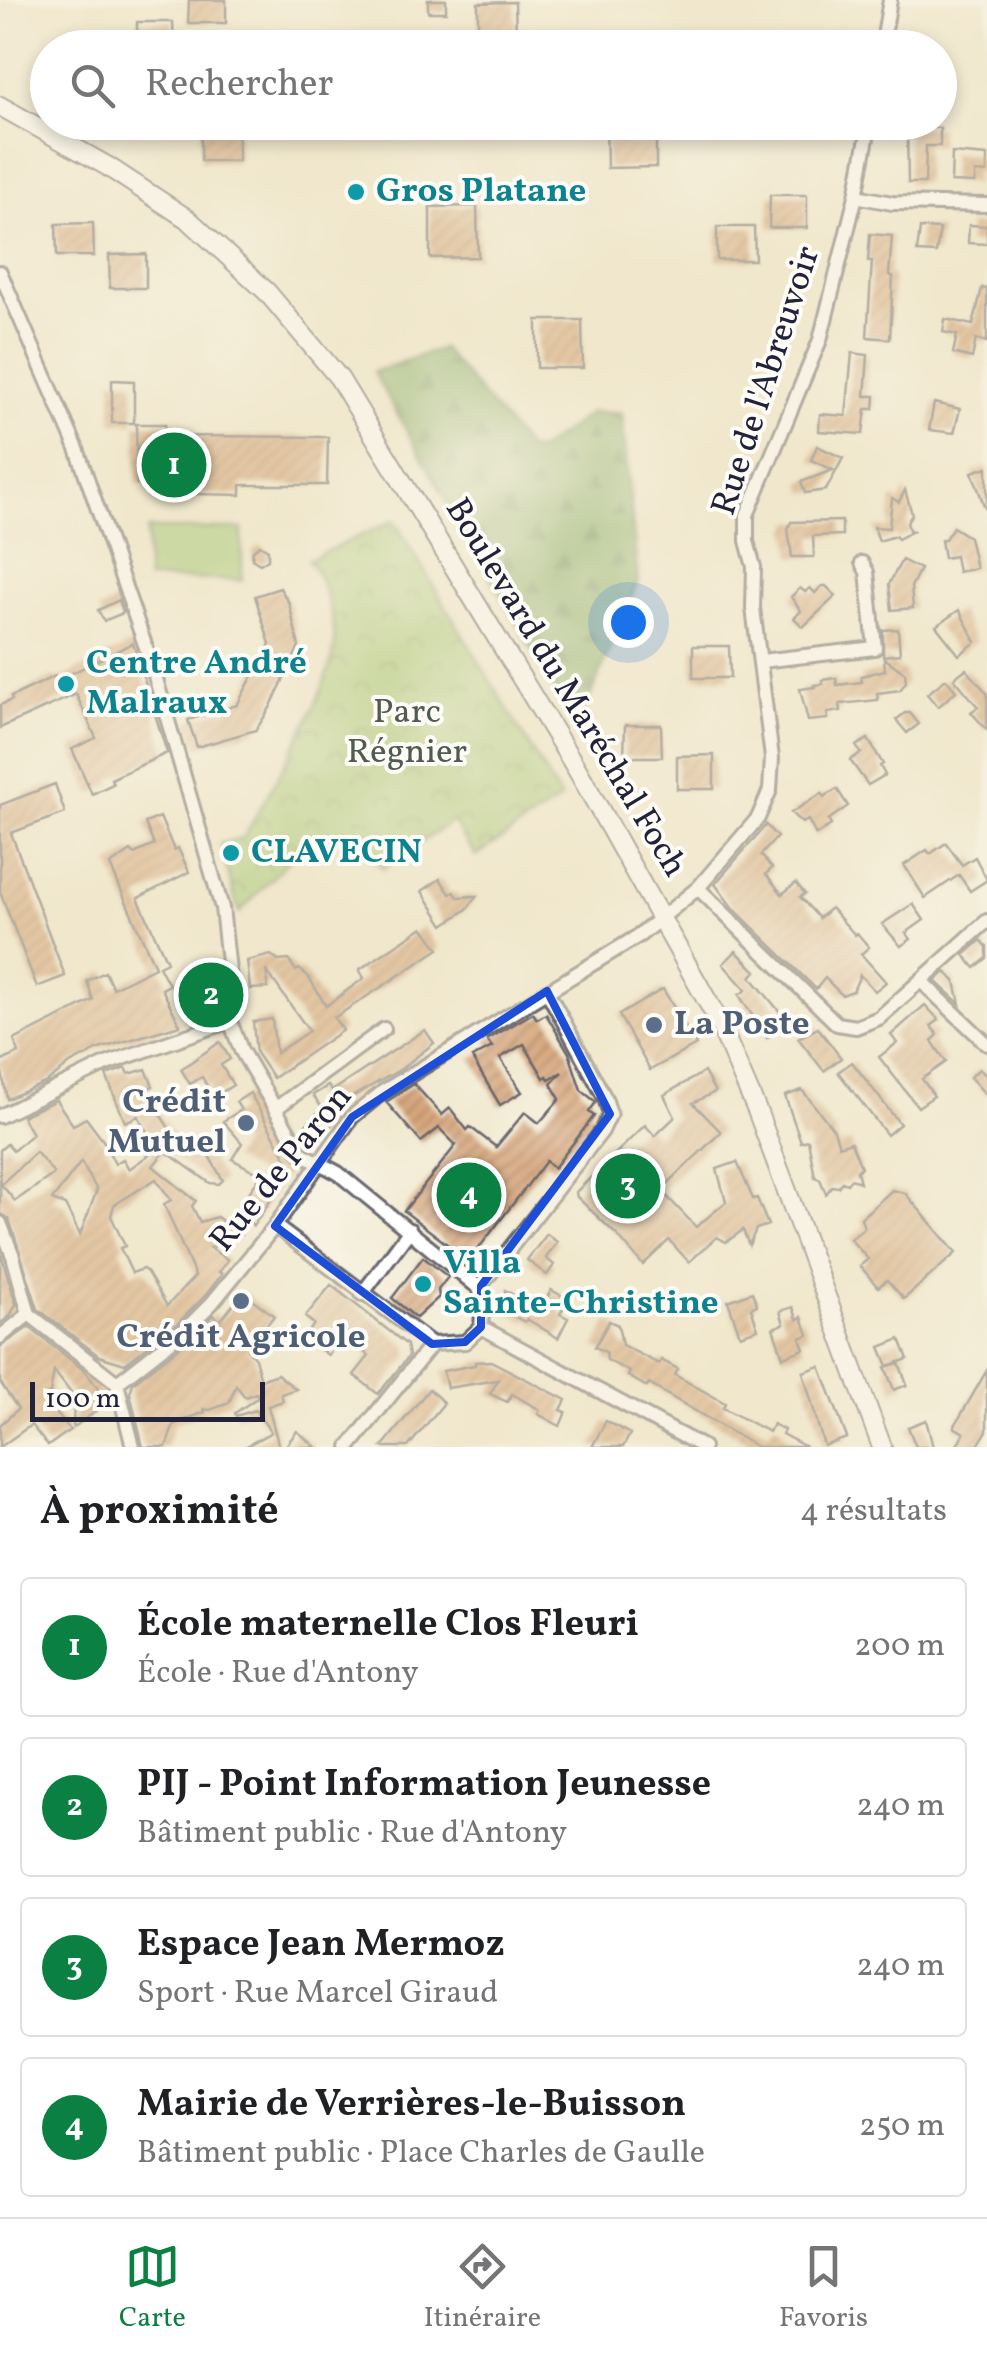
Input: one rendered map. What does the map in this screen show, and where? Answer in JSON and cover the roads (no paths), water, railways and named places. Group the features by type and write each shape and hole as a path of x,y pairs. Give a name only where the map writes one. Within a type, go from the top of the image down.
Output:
{"street":[{"path":"885,30 890,0"},
{"name":"Boulevard du Maréchal Foch","path":"0,106 30,123"},
{"name":"Boulevard du Maréchal Foch","path":"61,140 189,220 268,292 339,378 663,917 718,1020 742,1073 882,1447"},
{"name":"Rue de l'Abreuvoir","path":"663,917 698,888 758,818 770,790 772,758 747,516 820,340 867,140"},
{"path":"856,196 892,203 987,205"},
{"path":"0,272 77,449 132,602 222,908 232,998 230,1020 242,1050 301,1154 338,1173 479,1288 483,1300 481,1326 465,1342 432,1344 275,1226"},
{"path":"761,661 875,648 867,572 862,563"},
{"path":"698,888 837,1024 866,1025 987,921"},
{"name":"Rue de Paron","path":"117,1383 186,1329 239,1272 352,1117 384,1091 640,936 663,917"},
{"path":"921,981 987,1044"},
{"path":"479,1288 602,1131 610,1114 547,991"},
{"path":"0,1116 106,1064 230,1020"},
{"path":"275,1109 384,1030"},
{"path":"0,1224 29,1314 117,1383 133,1447"},
{"path":"362,1294 410,1230"},
{"path":"0,1336 29,1314"},
{"path":"481,1326 703,1447"},
{"path":"349,1447 432,1344"}],"place":[{"name":"Gros Platane","path":"356,192"},
{"name":"École maternelle Clos Fleuri","path":"174,465"},
{"name":"Centre André Malraux","path":"66,684"},
{"name":"CLAVECIN","path":"231,853"},
{"name":"PIJ - Point Information Jeunesse","path":"211,995"},
{"name":"La Poste","path":"654,1025"},
{"name":"Crédit Mutuel","path":"246,1123"},
{"name":"Espace Jean Mermoz","path":"628,1186"},
{"name":"Mairie de Verrières-le-Buisson","path":"469,1195"},
{"name":"Villa Sainte-Christine","path":"423,1284"},
{"name":"Crédit Agricole","path":"241,1301"}],"park label":[{"name":"Parc Régnier","path":"407,733"}]}
